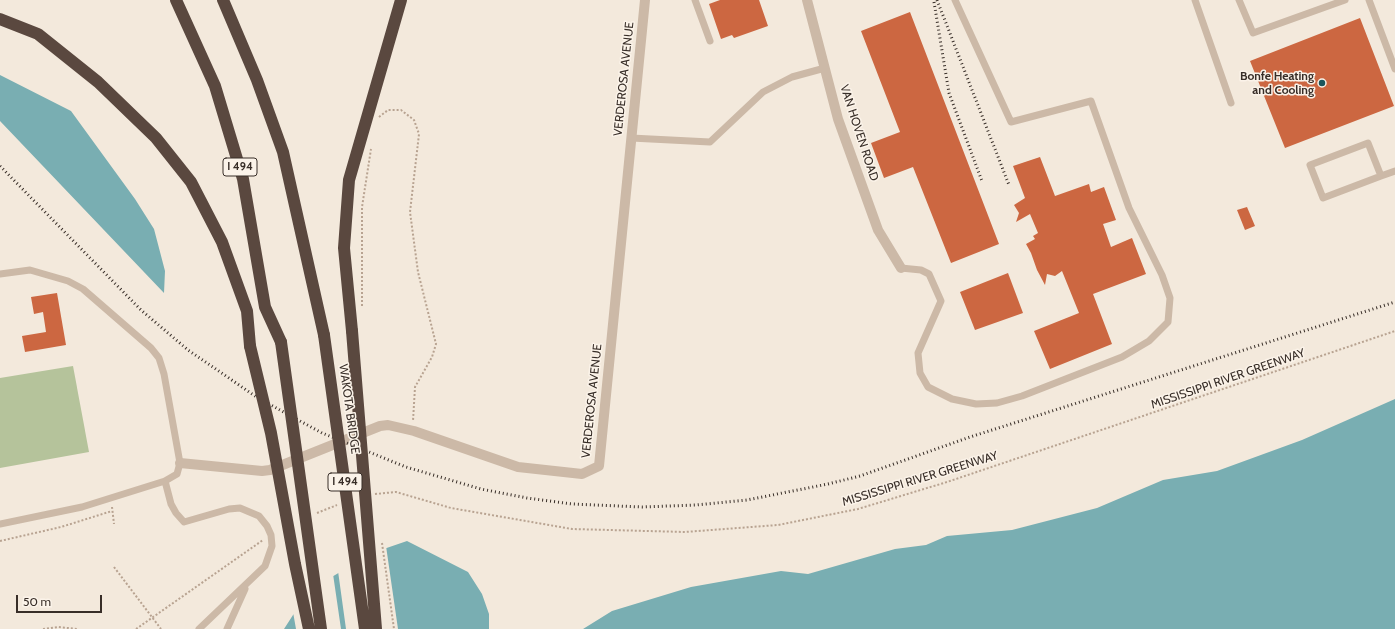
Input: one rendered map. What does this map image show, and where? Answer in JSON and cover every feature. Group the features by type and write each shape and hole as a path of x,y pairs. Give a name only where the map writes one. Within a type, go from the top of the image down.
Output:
{"highway":[{"name":"I 494","path":"176,0 214,86 237,158 243,179 266,307 281,342 321,629"},
{"name":"WAKOTA BRIDGE","path":"223,0 256,80 282,152 324,335 365,629"},
{"path":"376,629 344,248 349,180 400,0"},
{"path":"0,19 38,34 98,82 156,138 191,182 222,242 246,311 250,346 272,433 295,564 309,629"}],"street":[{"name":"VERDEROSA AVENUE","path":"180,463 262,471 270,470 380,426 388,425 414,431 518,467 582,474 599,466 645,0"},
{"name":"VAN HOVEN ROAD","path":"807,0 838,119 878,230 900,268"}],"lane":[{"path":"694,0 710,41"},
{"path":"900,268 921,270 929,274 941,301 918,353 920,373 928,387 952,399 976,404 997,402 1022,396 1122,356 1149,342 1158,335 1168,322 1170,298 1162,276 1129,208 1091,101 1011,122 955,0"},
{"path":"1194,0 1231,104"},
{"path":"1239,0 1253,33 1345,0"},
{"path":"1369,0 1395,69"},
{"path":"631,138 710,142 763,92 792,76 825,68"},
{"path":"1381,176 1368,143 1310,165 1323,198 1395,171"},
{"path":"0,274 30,270 68,281 83,289 151,348 159,358 164,374 180,463 177,474 165,481 82,507 0,524"},
{"path":"165,481 171,504 176,513 184,522 229,509 240,508 259,516 267,526 271,535 272,546 265,566 247,585 199,629"},
{"path":"227,629 247,585"}],"path":[{"path":"376,119 388,110 401,110 414,120 419,134 410,212 418,272 436,344 432,357 415,387 413,411 414,431"},
{"path":"362,308 362,207 371,148"},
{"name":"MISSISSIPPI RIVER GREENWAY","path":"374,494 396,492 451,508 572,530 685,532 778,525 858,509 947,482 1395,331"},
{"path":"317,513 338,505"},
{"path":"0,541 61,527 112,512"},
{"path":"136,629 271,535"},
{"path":"114,567 161,629"},
{"path":"43,629 58,627 78,629"}],"green space":[{"path":"73,366 89,452 0,468 0,378"}],"water":[{"path":"0,75 71,111 135,199 154,229 165,271 164,293 0,121"},
{"path":"1395,399 1395,629 583,629 612,611 691,587 781,571 808,574 895,549 926,545 947,536 1012,530 1097,508 1163,480 1217,471 1302,440"},
{"path":"407,541 468,572 482,594 489,614 489,629 284,629 293,615 325,581 372,553"}],"pier":[{"path":"386,546 398,629 346,629 338,571 371,551"},
{"path":"333,574 341,629 296,629 293,612 324,580"}],"building":[{"path":"720,0 759,0 768,26 734,38 732,35 721,39 709,4"},
{"path":"910,12 999,244 951,263 913,167 884,178 871,143 900,132 861,31"},
{"name":"Bonfe Heating and Cooling","path":"1360,18 1394,106 1285,148 1250,61"},
{"path":"1040,157 1055,196 1089,184 1091,192 1104,187 1116,220 1103,224 1111,247 1132,238 1146,274 1093,294 1112,344 1050,369 1034,331 1079,313 1062,271 1055,276 1047,274 1045,285 1037,270 1026,244 1035,239 1033,236 1038,233 1030,214 1016,222 1019,213 1014,205 1025,198 1013,166"},
{"path":"1247,207 1255,226 1245,230 1237,210"},
{"path":"1008,273 1023,313 975,330 960,292"},
{"path":"57,293 66,345 25,352 22,336 46,332 43,312 34,314 31,297"}],"railway":[{"path":"937,0 1009,185"},
{"path":"934,2 949,93 982,181"},
{"path":"0,166 141,310 188,350 258,398 322,433 406,467 481,489 527,498 572,504 642,507 696,505 747,500 828,484 860,476 970,437 1395,302"}],"place":[{"name":"Bonfe Heating and Cooling","path":"1322,83"}]}
